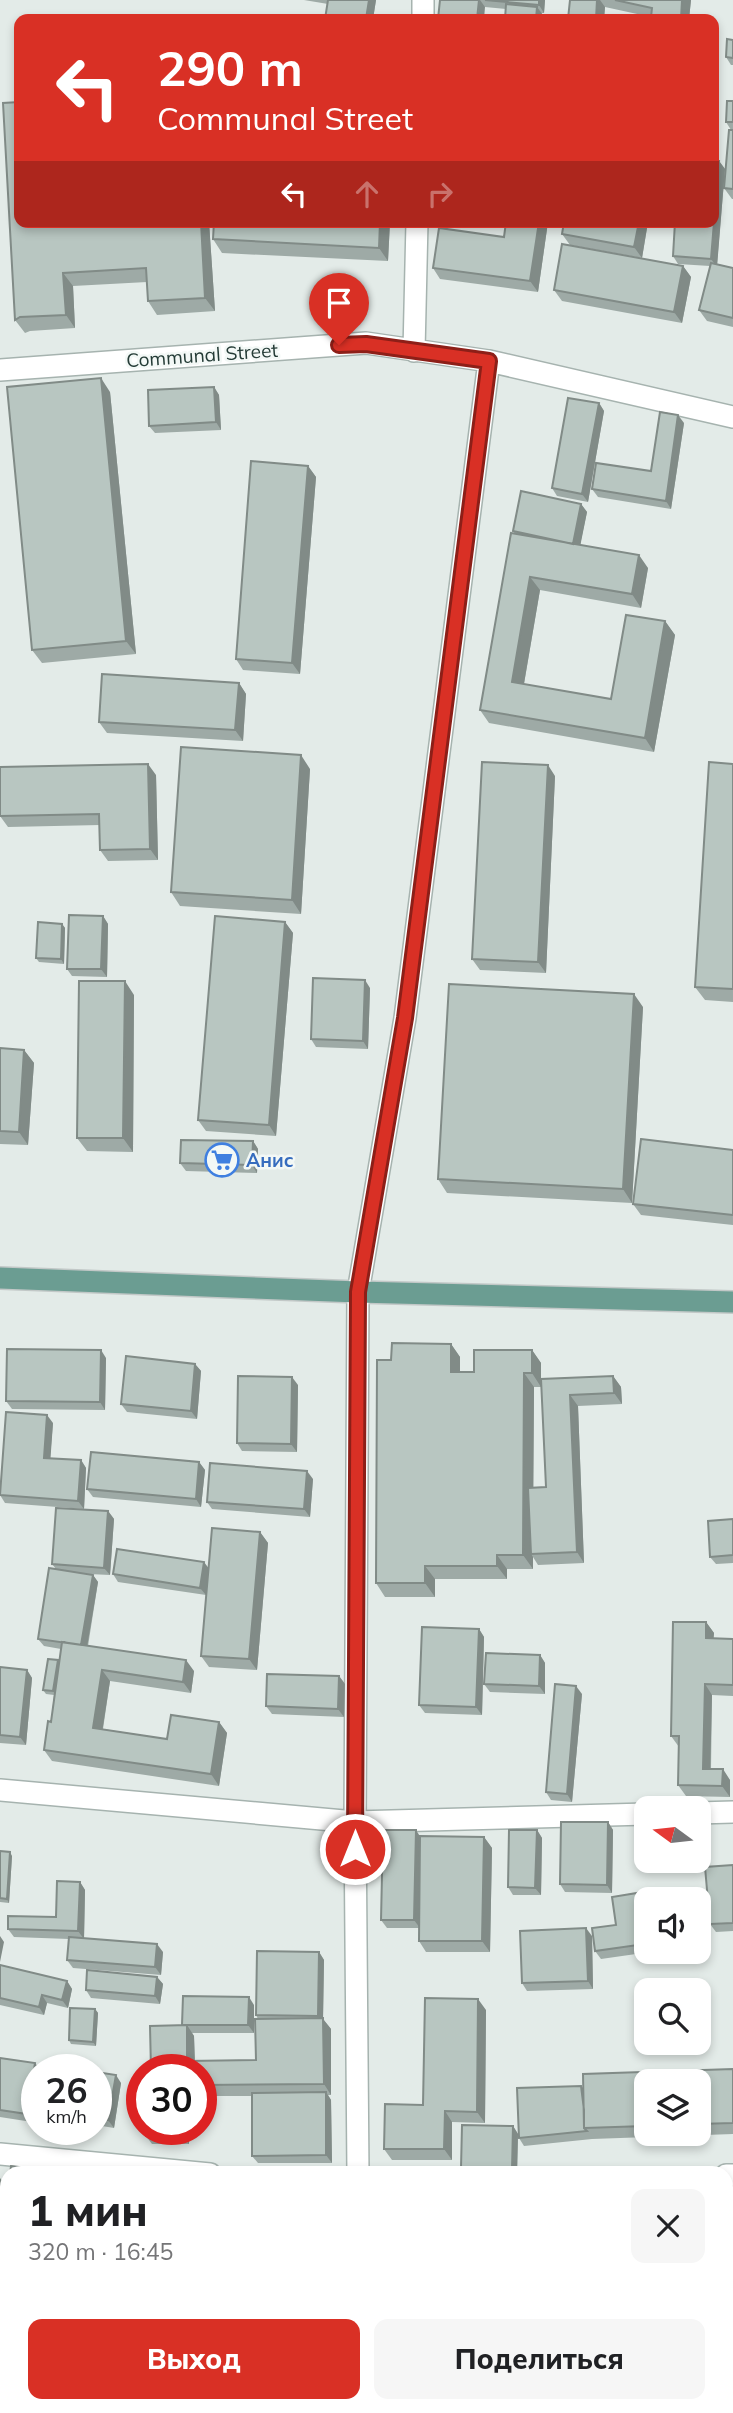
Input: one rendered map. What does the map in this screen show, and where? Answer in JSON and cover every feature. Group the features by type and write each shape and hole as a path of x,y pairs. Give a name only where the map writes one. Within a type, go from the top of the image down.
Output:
{"main road":[{"path":"0,1278 358,1292 733,1302"}],"street":[{"path":"414,351 417,228"},
{"name":"Communal Street","path":"0,370 366,344 489,361 733,417"},
{"path":"358,2166 355,1822 358,1292 405,1018 489,361"},
{"path":"0,1790 355,1822 634,1814"},
{"path":"711,1813 733,1812"},
{"path":"0,2154 126,2166"}],"building":[{"path":"328,0 369,0 367,14 326,14"},
{"path":"440,0 479,0 478,14 439,14"},
{"path":"485,0 539,0 539,5"},
{"path":"570,0 597,0 596,14 569,14"},
{"path":"615,0 682,0 681,14 651,14 652,8"},
{"path":"506,4 537,7 536,14 505,14"},
{"path":"727,39 733,40 733,58 726,57"},
{"path":"727,101 733,101 733,122 726,122"},
{"path":"14,102 14,228 201,228 205,298 148,301 146,268 63,273 66,315 20,317 15,320 3,103"},
{"path":"729,130 733,130 733,189 724,188"},
{"path":"214,228 380,228 379,248 213,239"},
{"path":"439,228 504,237 505,228 538,228 530,281 433,268"},
{"path":"563,228 638,228 634,247 562,234"},
{"path":"675,228 714,228 711,259 673,256"},
{"path":"562,244 683,266 674,312 554,290"},
{"path":"711,263 733,268 733,318 699,310"},
{"path":"101,378 126,641 32,650 7,387"},
{"path":"214,387 216,422 149,426 148,390"},
{"path":"568,398 599,403 582,494 552,488"},
{"path":"660,412 678,415 666,501 592,489 596,463 651,471"},
{"path":"251,461 308,466 292,663 236,659"},
{"path":"521,491 581,504 573,544 513,531"},
{"path":"511,533 639,555 632,594 530,577 512,682 611,699 626,615 665,621 645,738 480,710"},
{"path":"102,674 239,683 235,730 99,722"},
{"path":"181,747 301,755 292,900 171,892"},
{"path":"482,762 548,765 538,962 472,959"},
{"path":"709,762 733,764 733,989 695,987"},
{"path":"148,764 150,849 100,850 99,814 0,816 0,767"},
{"path":"69,915 103,916 101,969 67,969"},
{"path":"215,916 285,922 269,1125 198,1120"},
{"path":"38,922 62,924 61,959 36,958"},
{"path":"313,978 365,980 363,1041 311,1039"},
{"path":"79,981 125,981 123,1138 77,1138"},
{"path":"449,984 634,994 623,1189 438,1179"},
{"path":"0,1048 24,1050 19,1132 0,1131"},
{"path":"641,1139 733,1150 733,1215 633,1204"},
{"name":"Анис","path":"181,1140 253,1141 252,1165 180,1163"},
{"path":"392,1343 451,1344 451,1372 474,1372 474,1350 532,1350 532,1373 524,1373 523,1555 497,1555 497,1566 425,1566 425,1583 376,1583 377,1360 391,1360"},
{"path":"7,1349 101,1350 100,1402 6,1401"},
{"path":"126,1356 195,1364 191,1411 121,1404"},
{"path":"238,1376 292,1377 291,1444 237,1443"},
{"path":"613,1376 614,1393 570,1395 577,1552 531,1554 528,1488 546,1487 541,1379"},
{"path":"6,1412 47,1415 44,1458 81,1460 78,1501 0,1495"},
{"path":"91,1452 199,1462 196,1499 87,1489"},
{"path":"210,1463 307,1471 304,1509 207,1502"},
{"path":"56,1508 108,1511 104,1568 52,1564"},
{"path":"733,1519 733,1555 710,1557 708,1521"},
{"path":"212,1528 260,1532 249,1659 201,1656"},
{"path":"117,1549 204,1562 200,1588 113,1574"},
{"path":"49,1568 93,1575 81,1645 38,1639"},
{"path":"673,1622 706,1622 706,1638 733,1639 733,1685 705,1684 703,1769 723,1769 722,1786 678,1785 679,1736 671,1736"},
{"path":"422,1627 479,1629 476,1707 419,1705"},
{"path":"62,1642 186,1660 183,1682 102,1670 93,1728 167,1739 171,1715 219,1722 211,1774 44,1750 48,1721 51,1722"},
{"path":"486,1653 540,1655 539,1686 484,1684"},
{"path":"48,1659 58,1660 53,1691 43,1690"},
{"path":"0,1667 27,1670 20,1737 0,1735"},
{"path":"267,1674 339,1676 338,1709 266,1706"},
{"path":"555,1684 576,1686 567,1794 546,1792"},
{"path":"561,1822 608,1822 607,1885 560,1884"},
{"path":"383,1830 416,1830 414,1920 381,1920"},
{"path":"509,1830 537,1830 535,1888 508,1887"},
{"path":"420,1836 484,1837 482,1941 419,1941"},
{"path":"0,1851 10,1852 7,1899 0,1898"},
{"path":"733,1865 733,1923 711,1924 711,1887 707,1887 706,1873 711,1873 711,1867"},
{"path":"57,1881 80,1882 78,1931 8,1929 8,1916 56,1917"},
{"path":"634,1893 634,1946 595,1951 592,1928 616,1925 612,1897"},
{"path":"586,1928 588,1981 522,1983 520,1931"},
{"path":"69,1937 157,1944 155,1967 67,1960"},
{"path":"257,1951 319,1952 318,2016 256,2015"},
{"path":"0,1965 67,1981 62,2000 42,1995 39,2007 0,1998"},
{"path":"87,1970 157,1977 155,1996 86,1990"},
{"path":"183,1996 249,1997 248,2025 182,2025"},
{"path":"425,1998 478,1999 477,2112 445,2111 444,2149 384,2149 385,2104 423,2105"},
{"path":"70,2008 95,2009 93,2042 69,2040"},
{"path":"323,2018 324,2084 217,2085 217,2061 256,2060 255,2019"},
{"path":"187,2025 187,2054 151,2054 150,2026"},
{"path":"0,2058 21,2061 21,2113 0,2110"},
{"path":"733,2069 733,2123 711,2124 711,2070"},
{"path":"634,2072 634,2126 584,2128 583,2074"},
{"path":"112,2074 116,2075 112,2098"},
{"path":"581,2086 584,2128 587,2131 519,2138 517,2088"},
{"path":"326,2092 326,2155 252,2156 252,2093"},
{"path":"462,2125 513,2126 512,2166 461,2166"}],"place":[{"name":"Анис","path":"222,1160"}],"route":[{"path":"339,345 366,344 489,361 405,1018 358,1292 355,1849"}]}
